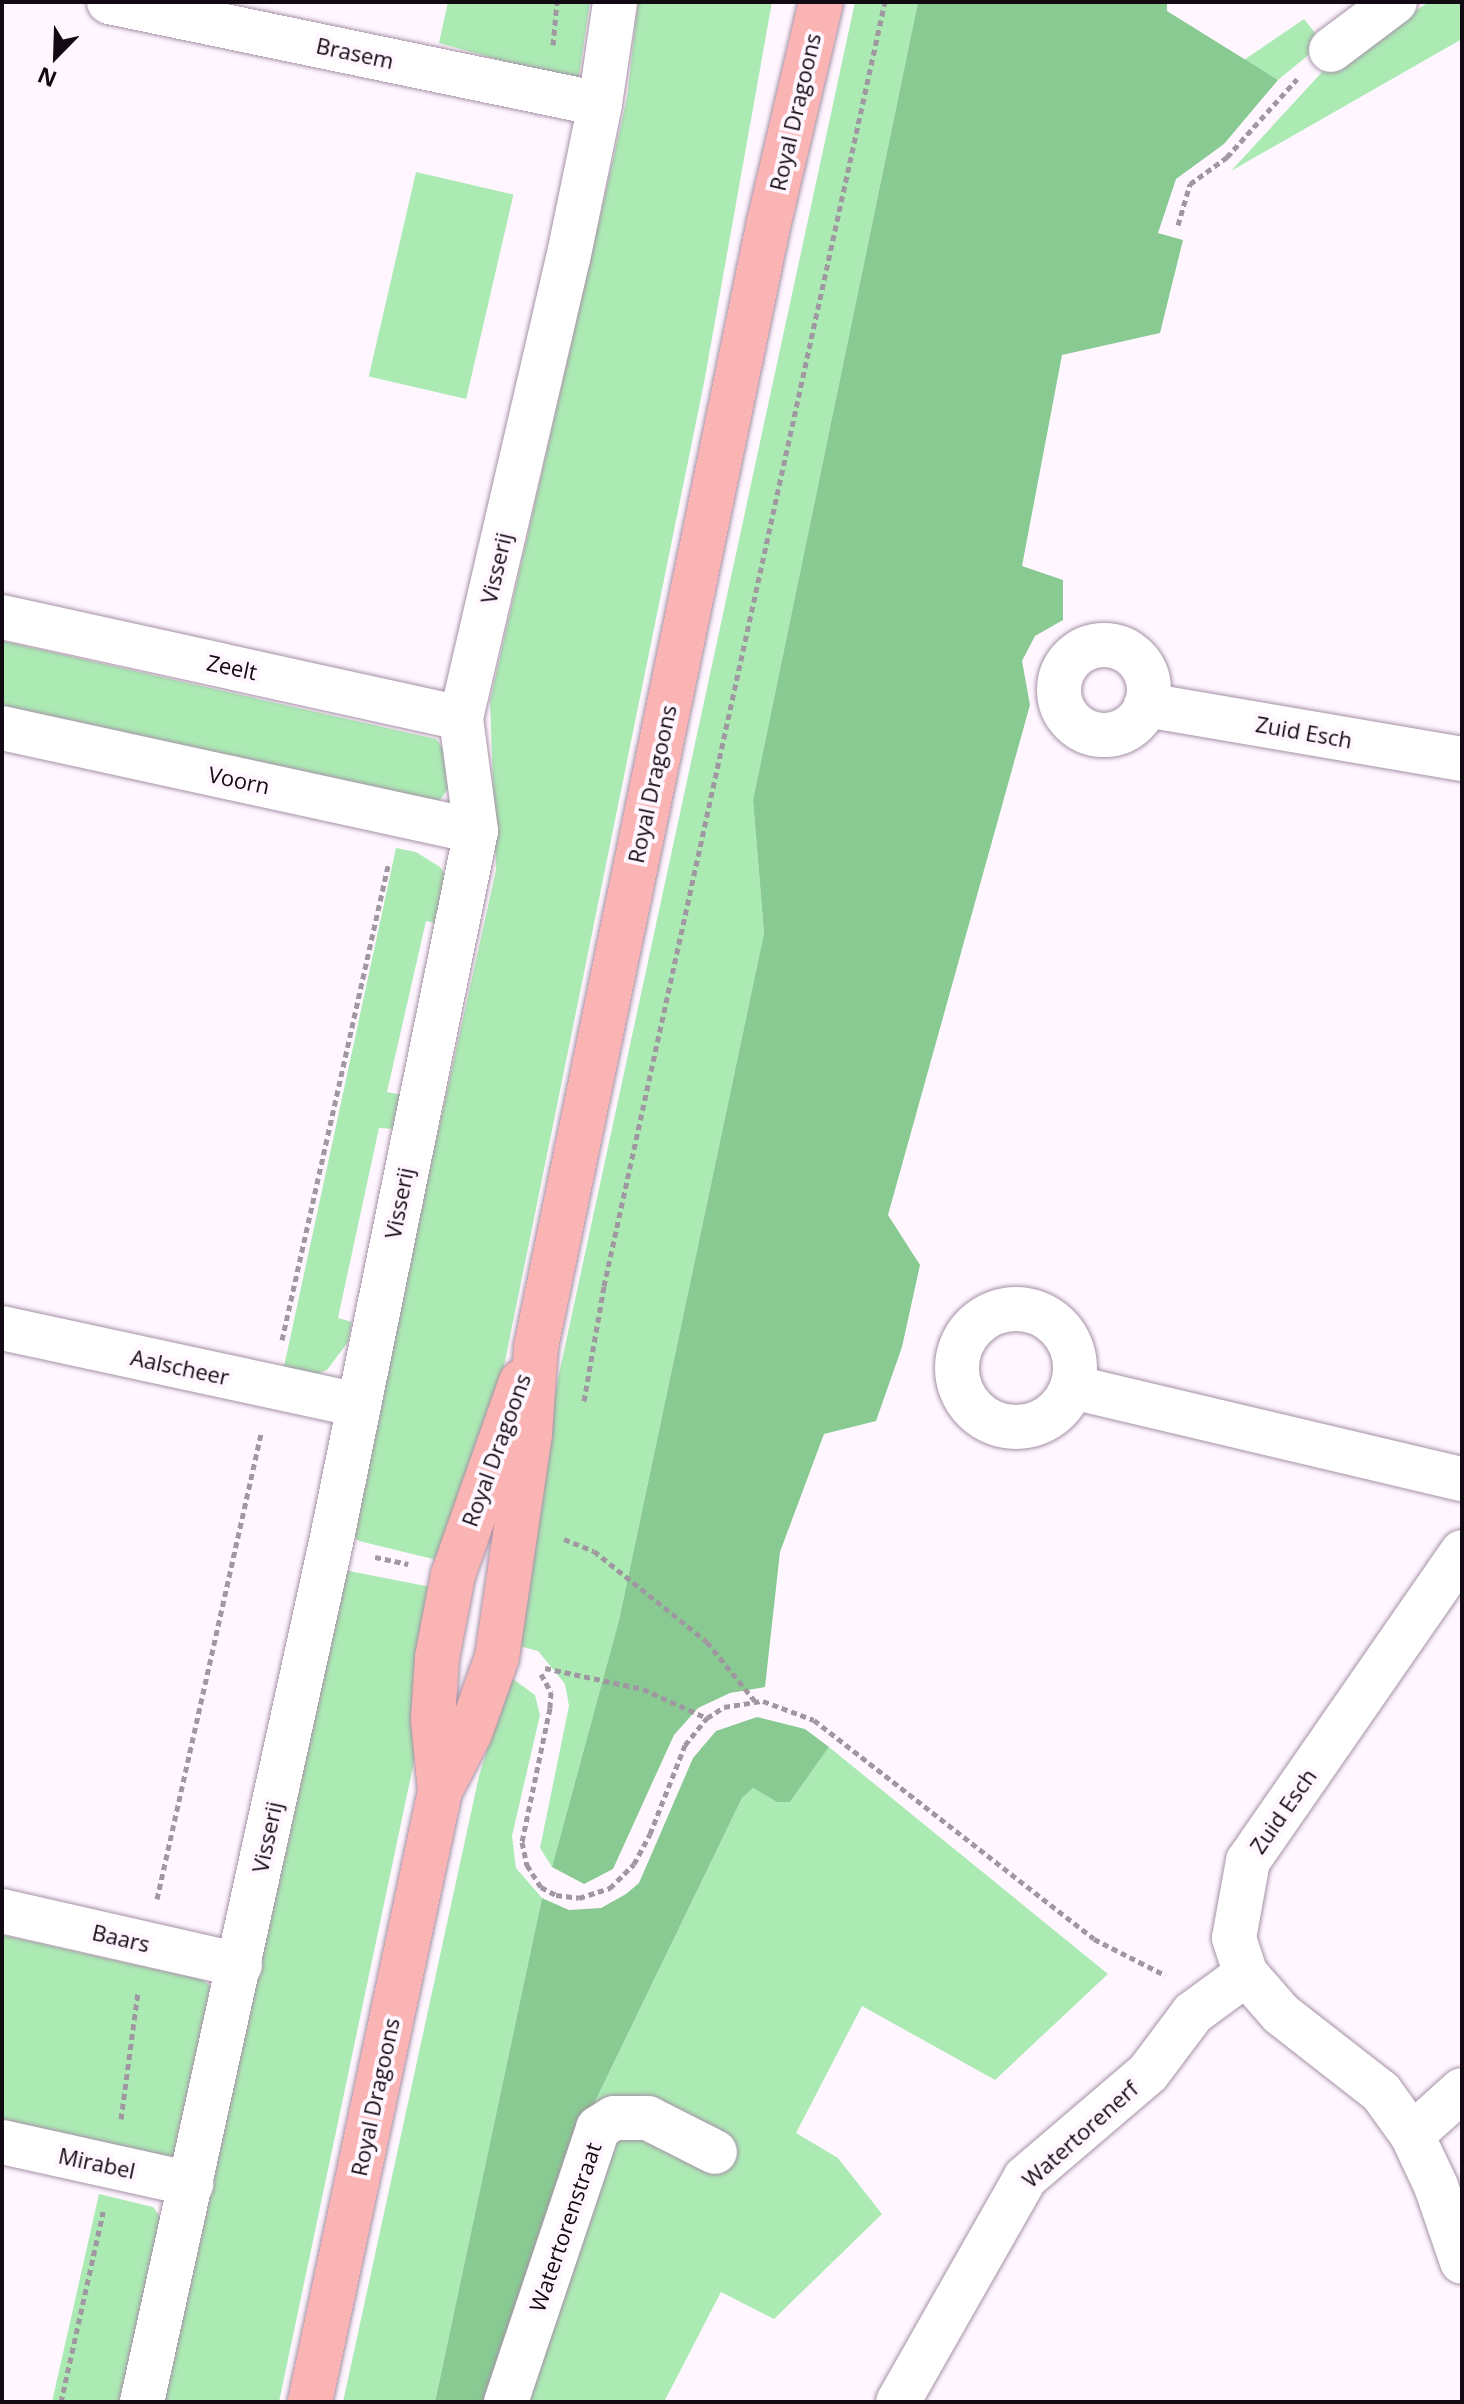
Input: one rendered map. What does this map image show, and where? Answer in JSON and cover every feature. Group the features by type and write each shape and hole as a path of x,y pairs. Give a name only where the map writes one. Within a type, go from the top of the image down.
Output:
{"main road":[{"name":"Royal Dragoons","path":"769,222 793,2"},
{"name":"Royal Dragoons","path":"310,2402 440,1791 513,1661 536,1347 769,222 821,2"},
{"name":"Royal Dragoons","path":"440,1791 433,1719 437,1658 453,1575 502,1427 536,1347"}],"street":[{"name":"Brasem","path":"109,2 600,104"},
{"name":"Visserij","path":"142,2402 330,1547 476,831 461,718 600,104 615,2"},
{"path":"1331,50 1383,9"},
{"name":"Zeelt","path":"2,617 461,718"},
{"name":"Zuid Esch","path":"1146,705 1462,759"},
{"name":"Voorn","path":"2,728 476,831"},
{"name":"Aalscheer","path":"2,1328 359,1405"},
{"path":"1072,1387 1462,1479"},
{"name":"Zuid Esch","path":"1462,1552 1248,1861 1234,1938 1246,1974 1281,2014 1381,2092 1412,2135 1436,2186 1462,2262"},
{"name":"Baars","path":"2,1911 240,1965"},
{"name":"Watertorenerf","path":"898,2402 1025,2178 1148,2073 1193,2013 1246,1974"},
{"path":"1412,2135 1462,2090"},
{"name":"Watertorenstraat","path":"506,2402 598,2128 614,2118 648,2118 715,2152"},
{"name":"Mirabel","path":"2,2142 191,2184"}],"path":[{"path":"549,94 557,2"},
{"path":"582,1411 604,1286 885,2"},
{"path":"1178,225 1190,184 1227,157 1290,86 1331,50"},
{"path":"61,2402 113,2167 147,1944 399,814"},
{"path":"563,1521 561,1537 594,1551 707,1642 755,1701"},
{"path":"330,1547 453,1575"},
{"path":"513,1661 643,1689 707,1718"},
{"path":"513,1661 546,1678 551,1692 522,1842 527,1865 541,1887 556,1895 595,1895 634,1864 672,1769 707,1718 724,1707 755,1701 784,1705 814,1720 1094,1939 1150,1972 1172,1977"}],"green space":[{"path":"448,2 590,2 578,82 439,43"},
{"path":"638,2 772,2 704,383 493,1420 441,1561 359,1541 349,1533 496,870 490,701 627,98"},
{"path":"855,2 918,2 753,800 764,933 619,1620 552,1867 540,1848 569,1706 565,1684 538,1651 516,1645 545,1439"},
{"path":"918,2 1167,2 1167,11 1278,80 1224,144 1176,179 1158,233 1183,240 1160,333 1062,355 1022,566 1063,580 1063,620 1035,636 1022,661 1030,705 888,1215 920,1265 902,1347 876,1421 824,1434 780,1552 765,1687 730,1693 698,1708 674,1735 613,1869 584,1884 552,1867 619,1620 764,933 753,800"},
{"path":"1429,2 1462,2 1462,39 1231,171 1323,71"},
{"path":"1304,19 1323,43 1278,80 1244,60"},
{"path":"416,172 513,194 466,399 369,377"},
{"path":"2,641 436,739 452,760 453,781 441,799 418,809 2,717"},
{"path":"396,848 416,852 440,867 447,878 441,924 426,921 387,1092 402,1095 395,1129 379,1128 338,1318 352,1322 348,1342 327,1370 309,1377 283,1371"},
{"path":"349,1571 436,1588 419,1738 279,2402 158,2402 341,1577"},
{"path":"509,1676 535,1695 540,1715 512,1836 516,1868 542,1898 435,2402 343,2402 479,1776"},
{"path":"757,1717 805,1729 829,1747 790,1802 777,1802 753,1788 742,1798 590,2112 495,2402 435,2402 542,1898 569,1910 601,1908 626,1894 639,1883 693,1758 716,1731"},
{"path":"829,1747 1108,1974 995,2080 862,2006 796,2133 838,2158 882,2214 774,2319 721,2292 664,2402 495,2402 590,2112 742,1798 753,1788 777,1802 790,1802"},
{"path":"2,1935 203,1980 215,1990 179,2161 2,2127"},
{"path":"99,2194 153,2207 164,2222 127,2402 52,2402"}]}
